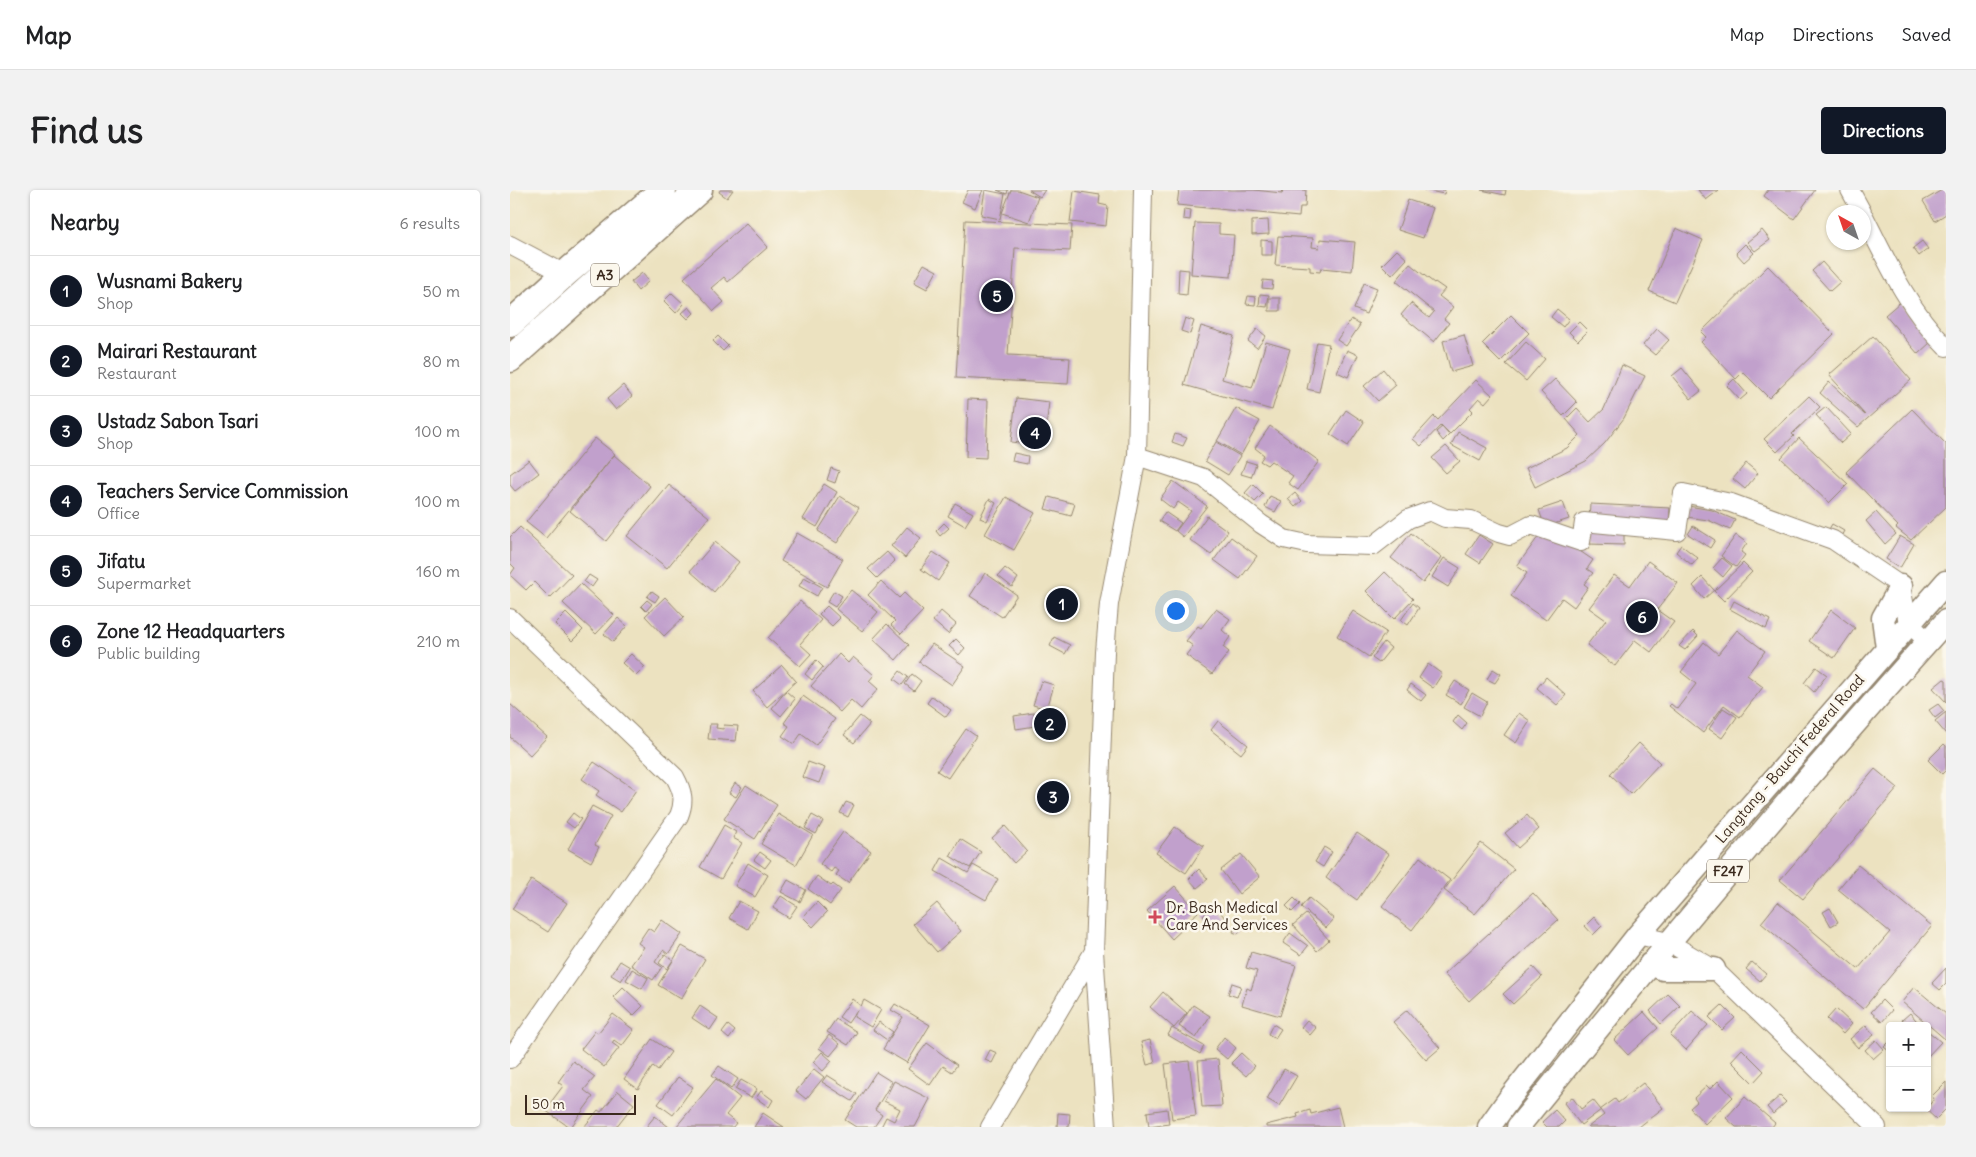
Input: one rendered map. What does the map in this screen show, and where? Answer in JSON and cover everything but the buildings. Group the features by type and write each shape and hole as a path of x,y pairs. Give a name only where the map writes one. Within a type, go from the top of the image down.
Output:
{"highway":[{"name":"A3","path":"510,324 663,190"},
{"name":"A3","path":"510,359 699,190"}],"main road":[{"name":"Langtang - Bauchi Federal Road","path":"1489,1127 1638,935 1908,623 1946,582"},
{"path":"1887,648 1884,618 1901,586"},
{"name":"Langtang - Bauchi Federal Road","path":"1518,1127 1668,942 1789,798 1946,621"},
{"path":"1650,964 1663,969 1714,969"}],"street":[{"path":"1106,1127 1094,951 1105,652 1108,614 1137,456 1143,190"},
{"path":"1850,190 1858,205"},
{"path":"1871,229 1911,303 1946,347"},
{"path":"510,245 565,274"},
{"path":"1137,456 1204,478 1261,524 1284,539 1308,544 1373,546 1408,519 1430,511 1445,518 1471,520 1499,534 1510,536 1531,525 1581,542 1584,522 1677,531 1683,493 1731,503 1833,540 1901,586 1908,623 1928,641"},
{"path":"510,618 675,778 682,789 684,803 679,816 510,1059"},
{"path":"1638,935 1668,942 1714,969 1876,1127"},
{"path":"990,1127 1094,951"}],"place":[{"name":"Jifatu","path":"997,296"},
{"name":"Teachers Service Commission","path":"1035,433"},
{"name":"Wusnami Bakery","path":"1062,604"},
{"name":"Zone 12 Headquarters","path":"1642,617"},
{"name":"Mairari Restaurant","path":"1050,724"},
{"name":"Ustadz Sabon Tsari","path":"1053,797"},
{"name":"Dr. Bash Medical Care And Services","path":"1155,917"}]}
